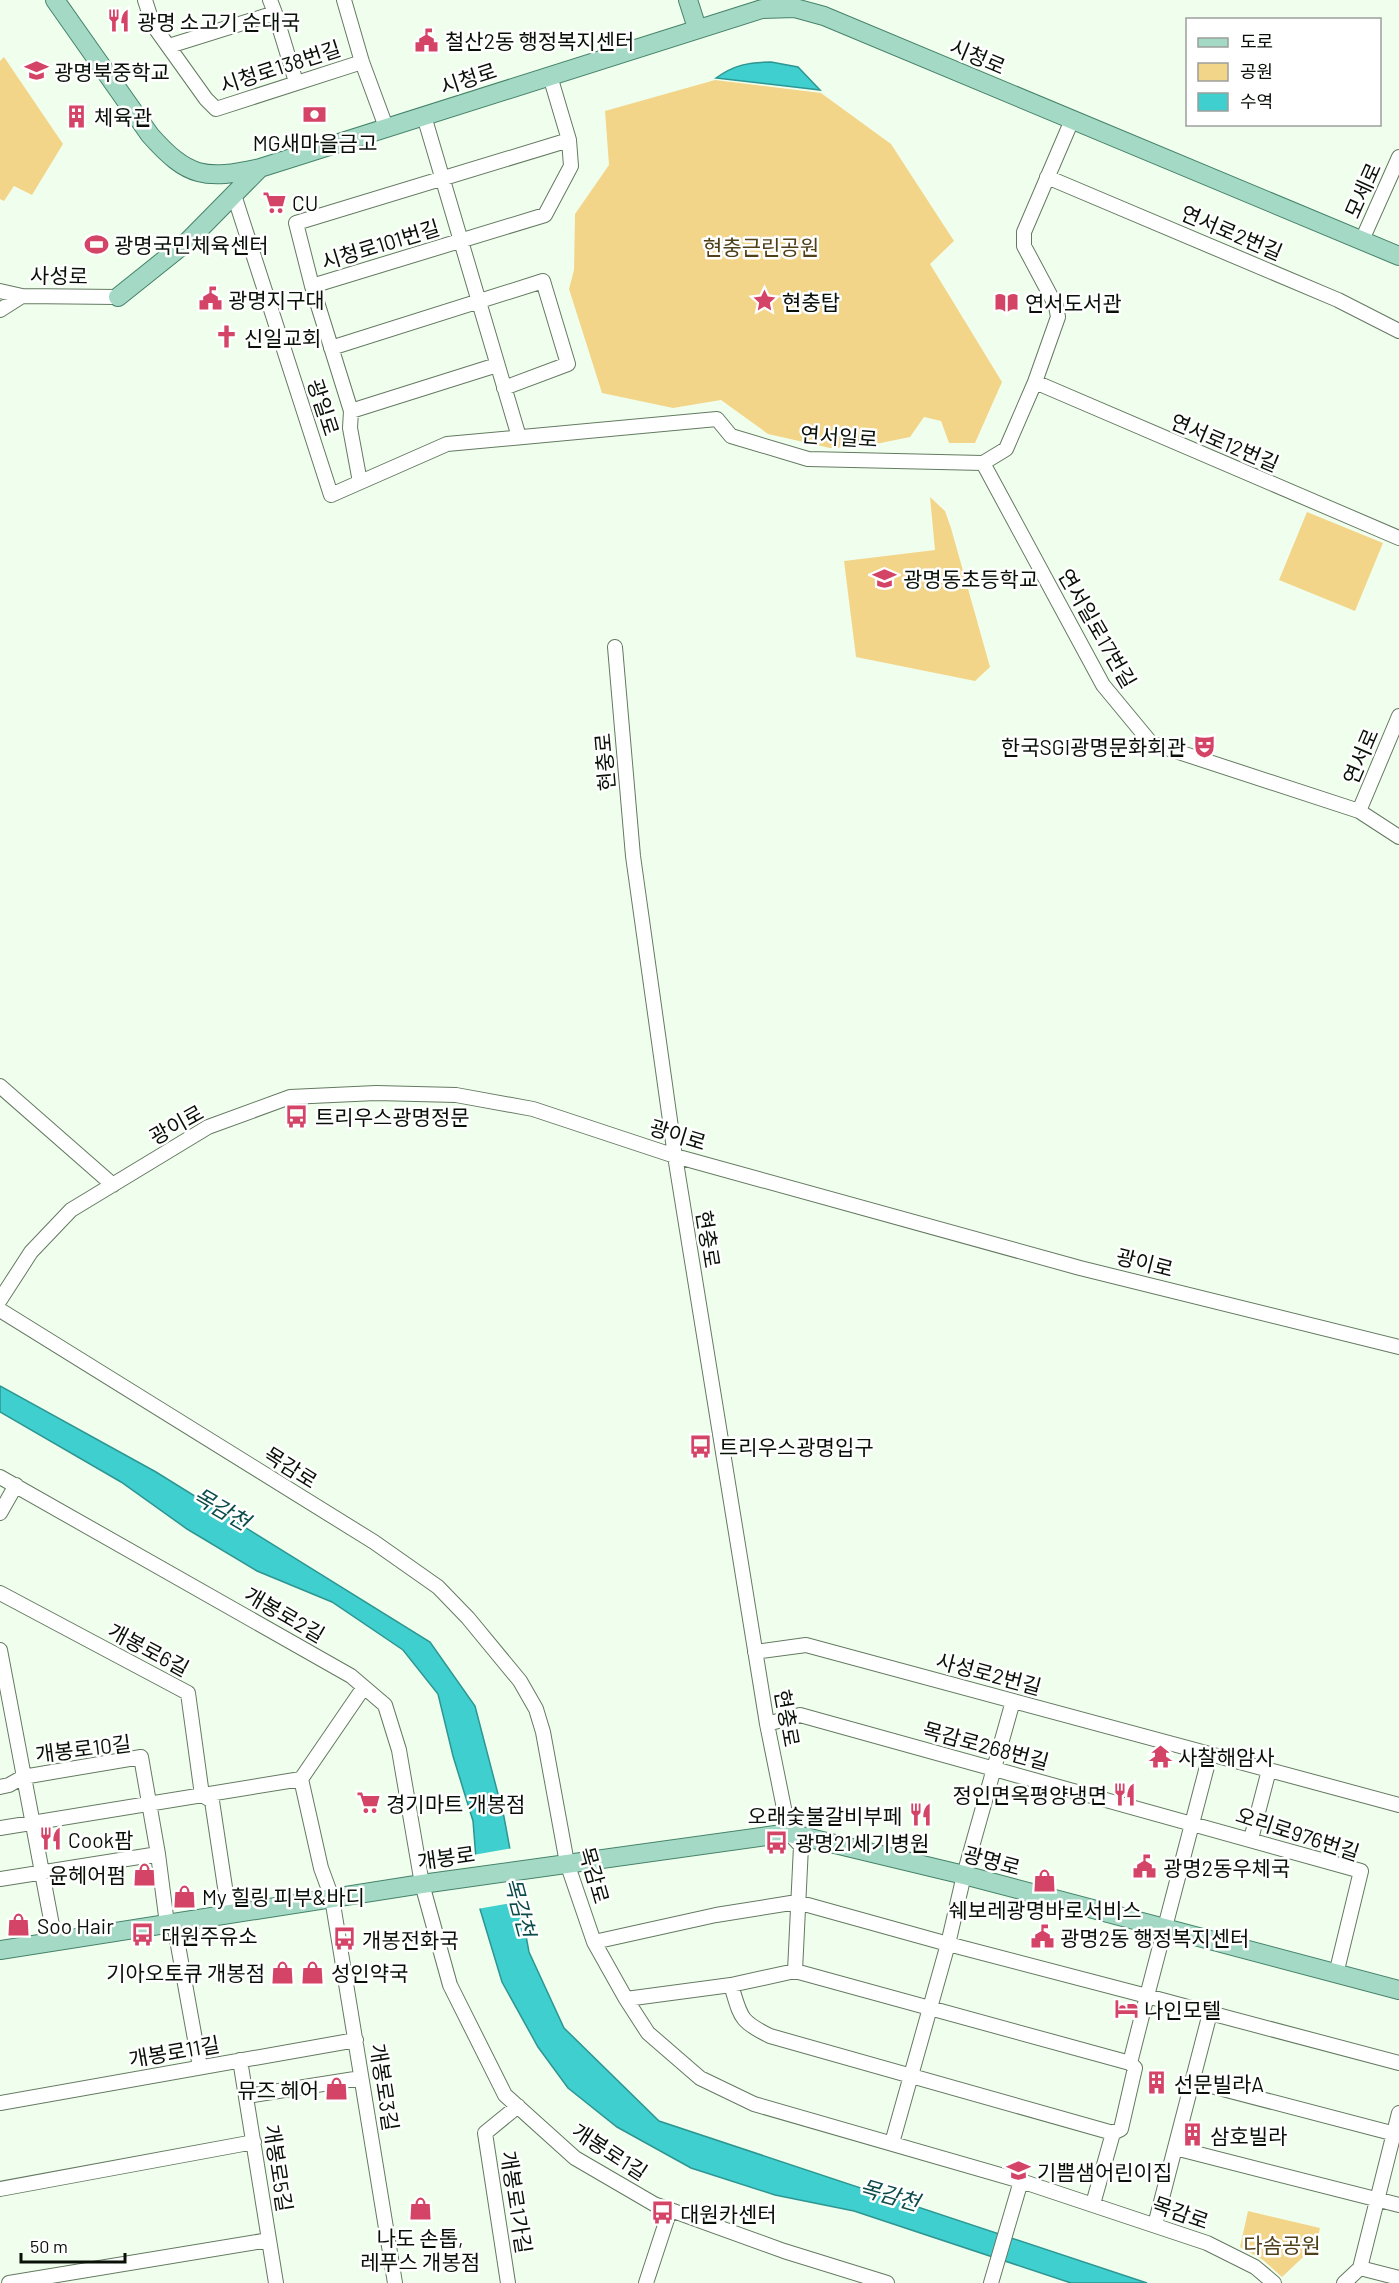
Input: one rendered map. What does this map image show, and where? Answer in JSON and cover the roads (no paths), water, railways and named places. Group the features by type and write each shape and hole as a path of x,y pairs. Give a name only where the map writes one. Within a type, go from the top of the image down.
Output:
{"main road":[{"name":"시청로","path":"55,0 150,135 165,152 184,168 210,175 232,174 260,168 762,9 795,8 824,16 1399,256"},
{"path":"688,0 698,28"},
{"path":"118,297 188,241 260,168"},
{"name":"광명로","path":"561,1863 789,1833 964,1875 1399,1990"},
{"name":"개봉로","path":"0,1950 561,1863"}],"street":[{"name":"시청로138번길","path":"145,0 153,25 206,99 216,109 362,62"},
{"path":"344,0 362,62 386,128"},
{"path":"169,46 272,7 296,82"},
{"name":"시청로101번길","path":"312,286 545,215 571,166 569,140 550,76"},
{"name":"시청로101번길","path":"424,116 519,437"},
{"path":"983,463 1006,449 1035,382 1058,317 1056,306 1024,246 1024,232 1072,120"},
{"path":"360,482 350,428 351,411 312,286 296,223 569,140"},
{"name":"모세로","path":"1362,240 1399,157"},
{"name":"연서로2번길","path":"1047,177 1338,300 1399,331"},
{"name":"광일로","path":"234,195 330,495"},
{"path":"331,348 543,281 568,364 504,388"},
{"name":"사성로","path":"0,291 22,296 118,297"},
{"path":"0,310 22,296"},
{"path":"351,411 497,365"},
{"name":"연서로12번길","path":"1035,382 1399,538"},
{"name":"연서일로","path":"330,495 447,444 717,419 731,436 807,459 983,463"},
{"name":"연서일로17번길","path":"983,463 1102,685 1151,743 1359,811 1399,837"},
{"name":"현충로","path":"615,647 633,856 675,1156 767,1724 789,1833 801,1846 795,1971"},
{"name":"연서로","path":"1359,811 1399,716"},
{"path":"0,1086 113,1185"},
{"name":"광이로","path":"0,1300 31,1252 71,1210 208,1127 290,1097 376,1093 456,1095 533,1109 675,1156 1080,1268 1399,1347"},
{"name":"목감로","path":"0,1310 374,1542 438,1587 468,1618 520,1681 533,1701 543,1732 561,1863 594,1942 648,2033 700,2078 754,2104 892,2143 1020,2187 1093,2204 1155,2224 1207,2243 1255,2267 1274,2283"},
{"name":"개봉로2길","path":"0,1477 351,1676 385,1706 399,1750 426,1883"},
{"path":"0,1513 16,1485"},
{"name":"개봉로6길","path":"0,1593 188,1693 202,1795 212,1801 229,1914"},
{"name":"사성로2번길","path":"756,1652 806,1645 1399,1804"},
{"name":"개봉로10길","path":"0,1650 55,1941"},
{"path":"0,1828 301,1779 364,1687"},
{"path":"892,2143 1013,1701"},
{"name":"목감로268번길","path":"767,1724 800,1715 1193,1823"},
{"path":"1130,2064 1210,1755"},
{"name":"개봉로10길","path":"23,1777 141,1757 170,1923"},
{"path":"1251,1839 1269,1770"},
{"path":"0,1787 23,1777"},
{"path":"301,1779 321,1868 332,1898"},
{"name":"오리로976번길","path":"1193,1823 1362,1871 1336,1974"},
{"path":"0,1879 158,1854"},
{"name":"개봉로1길","path":"426,1883 450,1985 505,2095 575,2158 654,2204 784,2251 887,2283"},
{"name":"개봉로3길","path":"332,1898 395,2283"},
{"path":"594,1942 716,1915 797,1902 1399,2063"},
{"path":"170,1923 200,2067"},
{"path":"626,1999 731,1985 795,1971 1130,2064 1135,2068 1121,2129 1113,2133 771,2036 750,2026 741,2016 731,1985"},
{"path":"1155,2224 1210,2013"},
{"name":"개봉로11길","path":"0,2103 356,2040"},
{"name":"개봉로5길","path":"240,2061 276,2283"},
{"path":"247,2096 361,2078"},
{"path":"1192,2081 1396,2135"},
{"name":"개봉로1가길","path":"508,2283 485,2133 518,2106"},
{"path":"1344,2283 1360,2268 1396,2135 1399,2113"},
{"path":"1093,2204 1113,2133"},
{"path":"0,2189 254,2142"},
{"path":"1175,2148 1399,2205"},
{"path":"991,2283 1020,2187"},
{"path":"646,2283 670,2210"},
{"path":"9,2283 269,2240"},
{"path":"1360,2268 1399,2278"}],"water":[{"path":"771,62 798,67 820,90 716,78 742,65"},
{"name":"목감천","path":"0,1386 156,1472 430,1642 475,1706 504,1817 529,1952 564,2028 659,2121 1147,2283 1071,2283 854,2211 775,2195 691,2168 617,2127 568,2088 538,2047 502,1982 480,1909 473,1821 453,1756 438,1694 403,1650 332,1602 257,1571 187,1529 121,1482 0,1412"}],"place":[{"name":"광명 소고기 순대국","path":"119,21"},
{"name":"철산2동 행정복지센터","path":"427,40"},
{"name":"광명북중학교","path":"36,71"},
{"name":"MG새마을금고","path":"315,114"},
{"name":"체육관","path":"76,116"},
{"name":"CU","path":"274,202"},
{"name":"광명국민체육센터","path":"96,244"},
{"name":"광명지구대","path":"210,299"},
{"name":"현충탑","path":"764,301"},
{"name":"연서도서관","path":"1007,302"},
{"name":"신일교회","path":"226,337"},
{"name":"광명동초등학교","path":"885,578"},
{"name":"한국SGI광명문화회관","path":"1204,746"},
{"name":"트리우스광명정문","path":"297,1116"},
{"name":"트리우스광명입구","path":"701,1446"},
{"name":"사찰해암사","path":"1160,1756"},
{"name":"정인면옥평양냉면","path":"1125,1794"},
{"name":"경기마트 개봉점","path":"368,1803"},
{"name":"오래숯불갈비부페","path":"920,1815"},
{"name":"Cook팜","path":"50,1839"},
{"name":"광명21세기병원","path":"777,1842"},
{"name":"광명2동우체국","path":"1145,1867"},
{"name":"윤헤어펌","path":"144,1874"},
{"name":"쉐보레광명바로서비스","path":"1045,1881"},
{"name":"My 힐링 피부&바디","path":"184,1896"},
{"name":"Soo Hair","path":"19,1925"},
{"name":"대원주유소","path":"143,1935"},
{"name":"광명2동 행정복지센터","path":"1042,1937"},
{"name":"개봉전화국","path":"344,1939"},
{"name":"기아오토큐 개봉점","path":"283,1972"},
{"name":"성인약국","path":"313,1972"},
{"name":"나인모텔","path":"1126,2009"},
{"name":"선문빌라A","path":"1156,2083"},
{"name":"뮤즈 헤어","path":"337,2089"},
{"name":"삼호빌라","path":"1192,2135"},
{"name":"기쁨샘어린이집","path":"1019,2171"},
{"name":"나도 손톱, 레푸스 개봉점","path":"420,2209"},
{"name":"대원카센터","path":"662,2213"}],"park label":[{"name":"현충근린공원","path":"761,246"},
{"name":"다솜공원","path":"1282,2244"}]}
